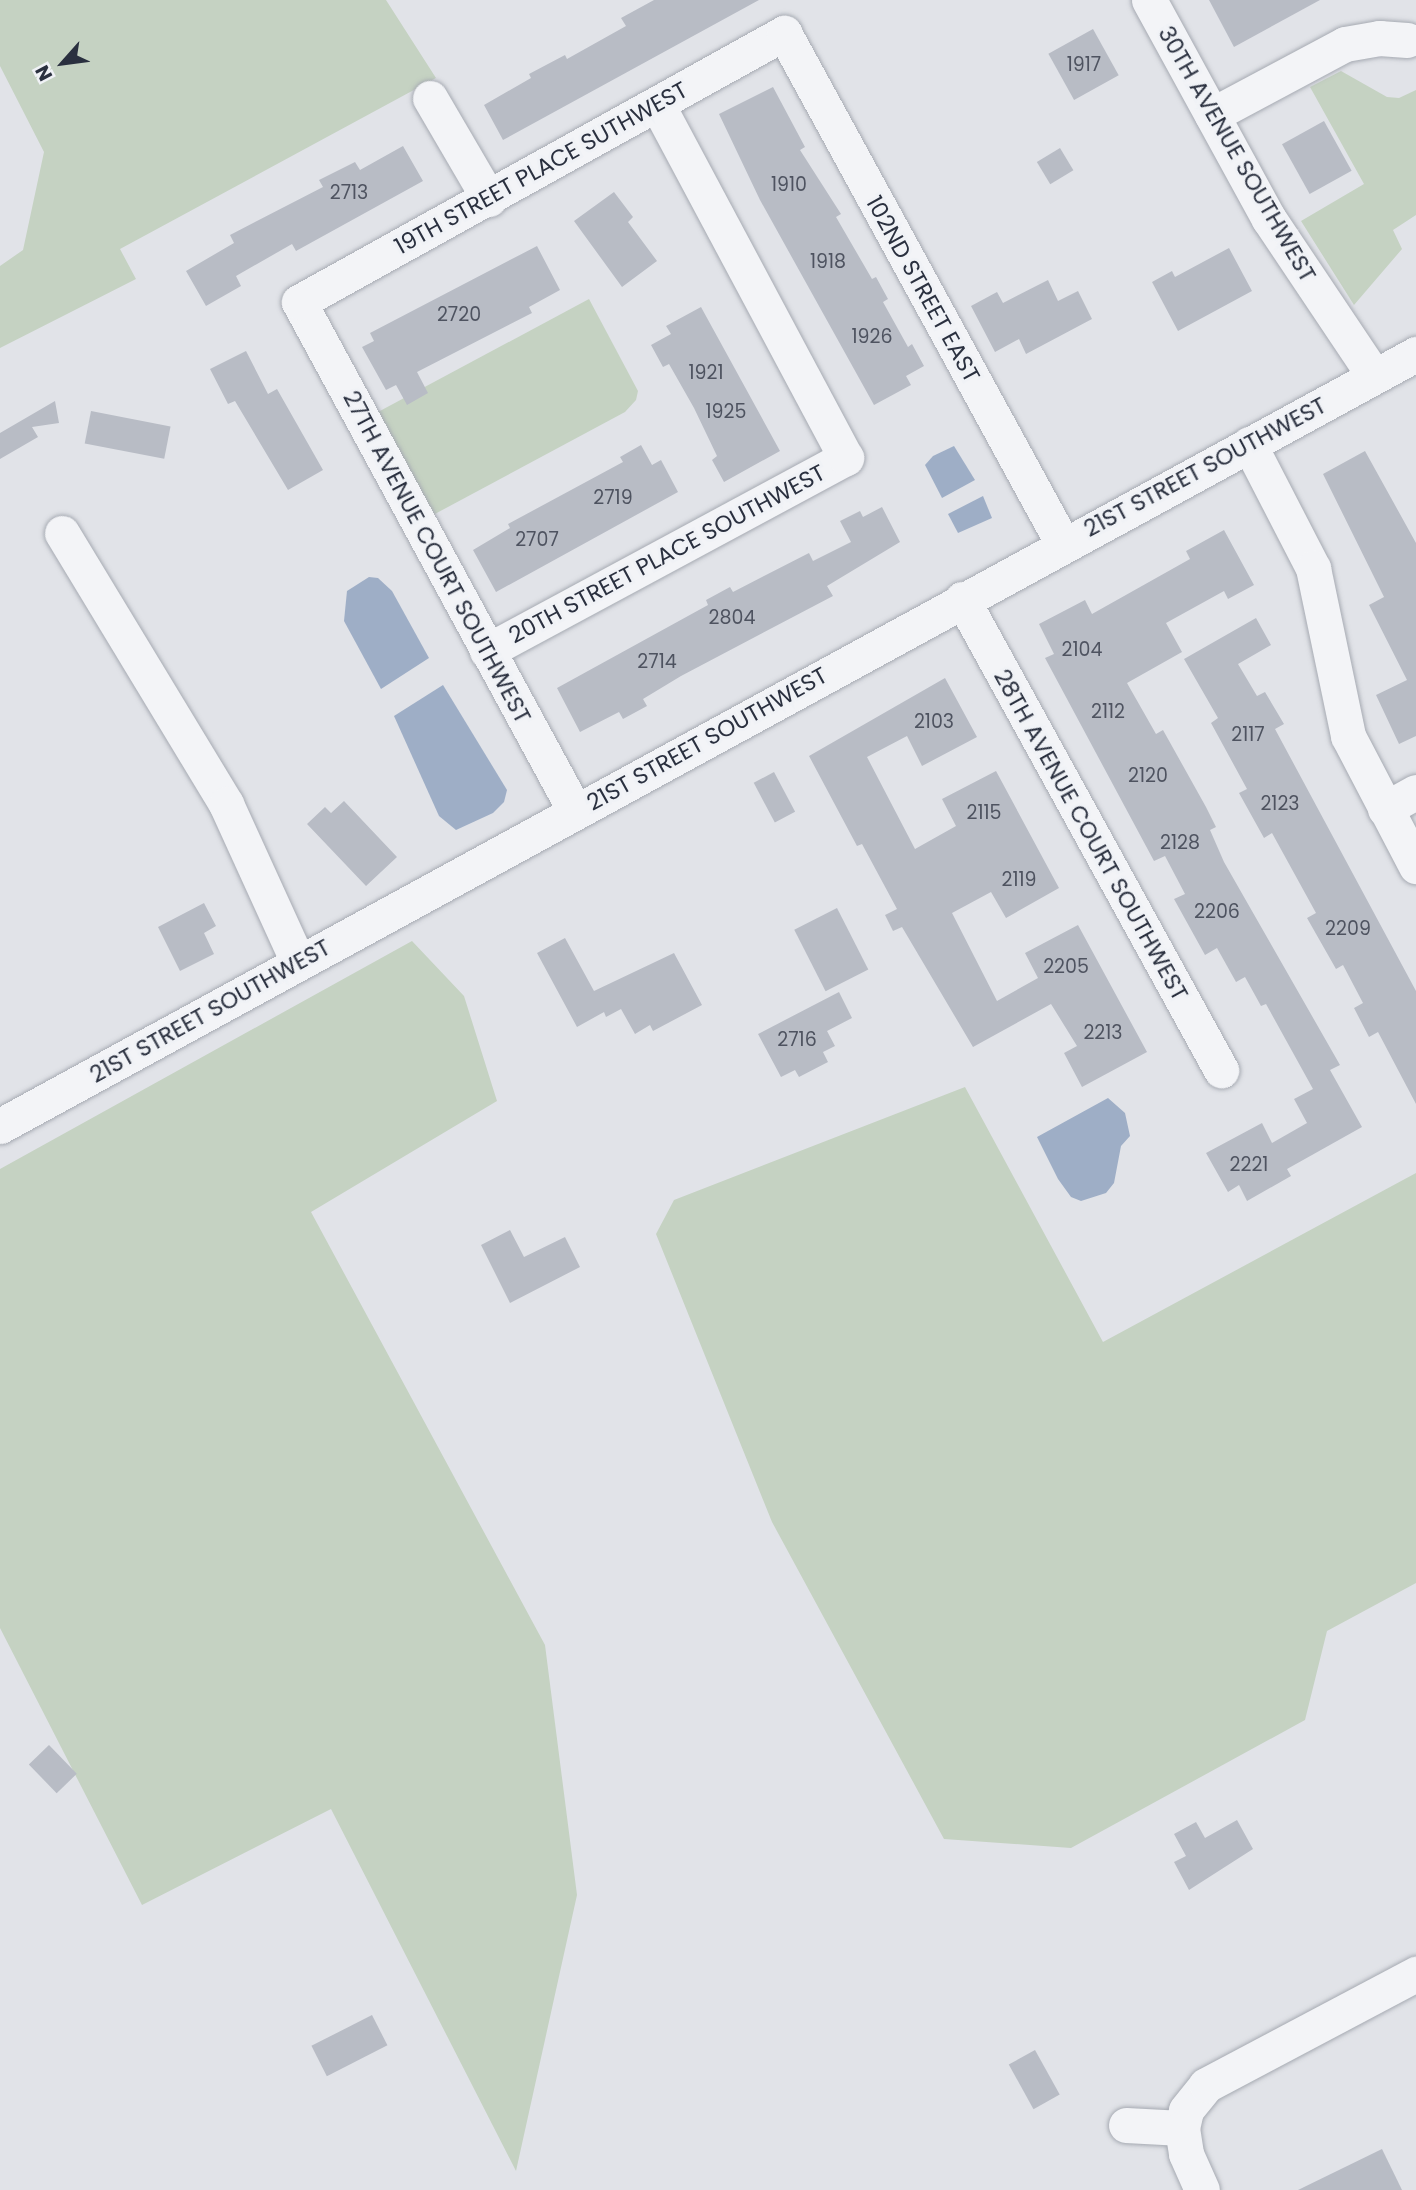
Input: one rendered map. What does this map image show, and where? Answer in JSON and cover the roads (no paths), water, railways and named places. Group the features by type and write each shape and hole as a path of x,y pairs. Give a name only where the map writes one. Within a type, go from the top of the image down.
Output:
{"street":[{"name":"30TH AVENUE SOUTHWEST","path":"1149,0 1269,219 1374,376"},
{"name":"19TH STREET PLACE SUTHWEST","path":"299,302 783,33"},
{"name":"102ND STREET EAST","path":"783,33 1063,544"},
{"path":"1212,115 1345,44 1379,37 1407,40"},
{"path":"430,98 488,199"},
{"name":"20TH STREET PLACE SOUTHWEST","path":"487,651 846,458 657,104"},
{"name":"27TH AVENUE COURT SOUTHWEST","path":"299,302 575,811"},
{"name":"21ST STREET SOUTHWEST","path":"0,1126 962,599 1416,354"},
{"path":"1249,444 1313,568 1337,702 1353,747 1416,866"},
{"path":"62,533 226,804 298,962"},
{"name":"28TH AVENUE COURT SOUTHWEST","path":"962,599 1221,1070"},
{"path":"1385,809 1416,792"},
{"path":"1202,2190 1186,2154 1182,2128 1186,2110 1206,2085 1416,1974"},
{"path":"1126,2126 1182,2128"}],"water":[{"path":"954,446 975,480 942,498 925,465 933,456"},
{"path":"983,496 992,518 958,533 948,514"},
{"path":"369,577 378,578 392,591 429,658 381,689 344,621 347,591"},
{"path":"443,685 507,790 504,802 493,813 456,830 439,816 394,716"},
{"path":"1108,1098 1125,1113 1130,1136 1121,1146 1114,1183 1106,1193 1081,1201 1071,1197 1058,1179 1037,1137"}]}
